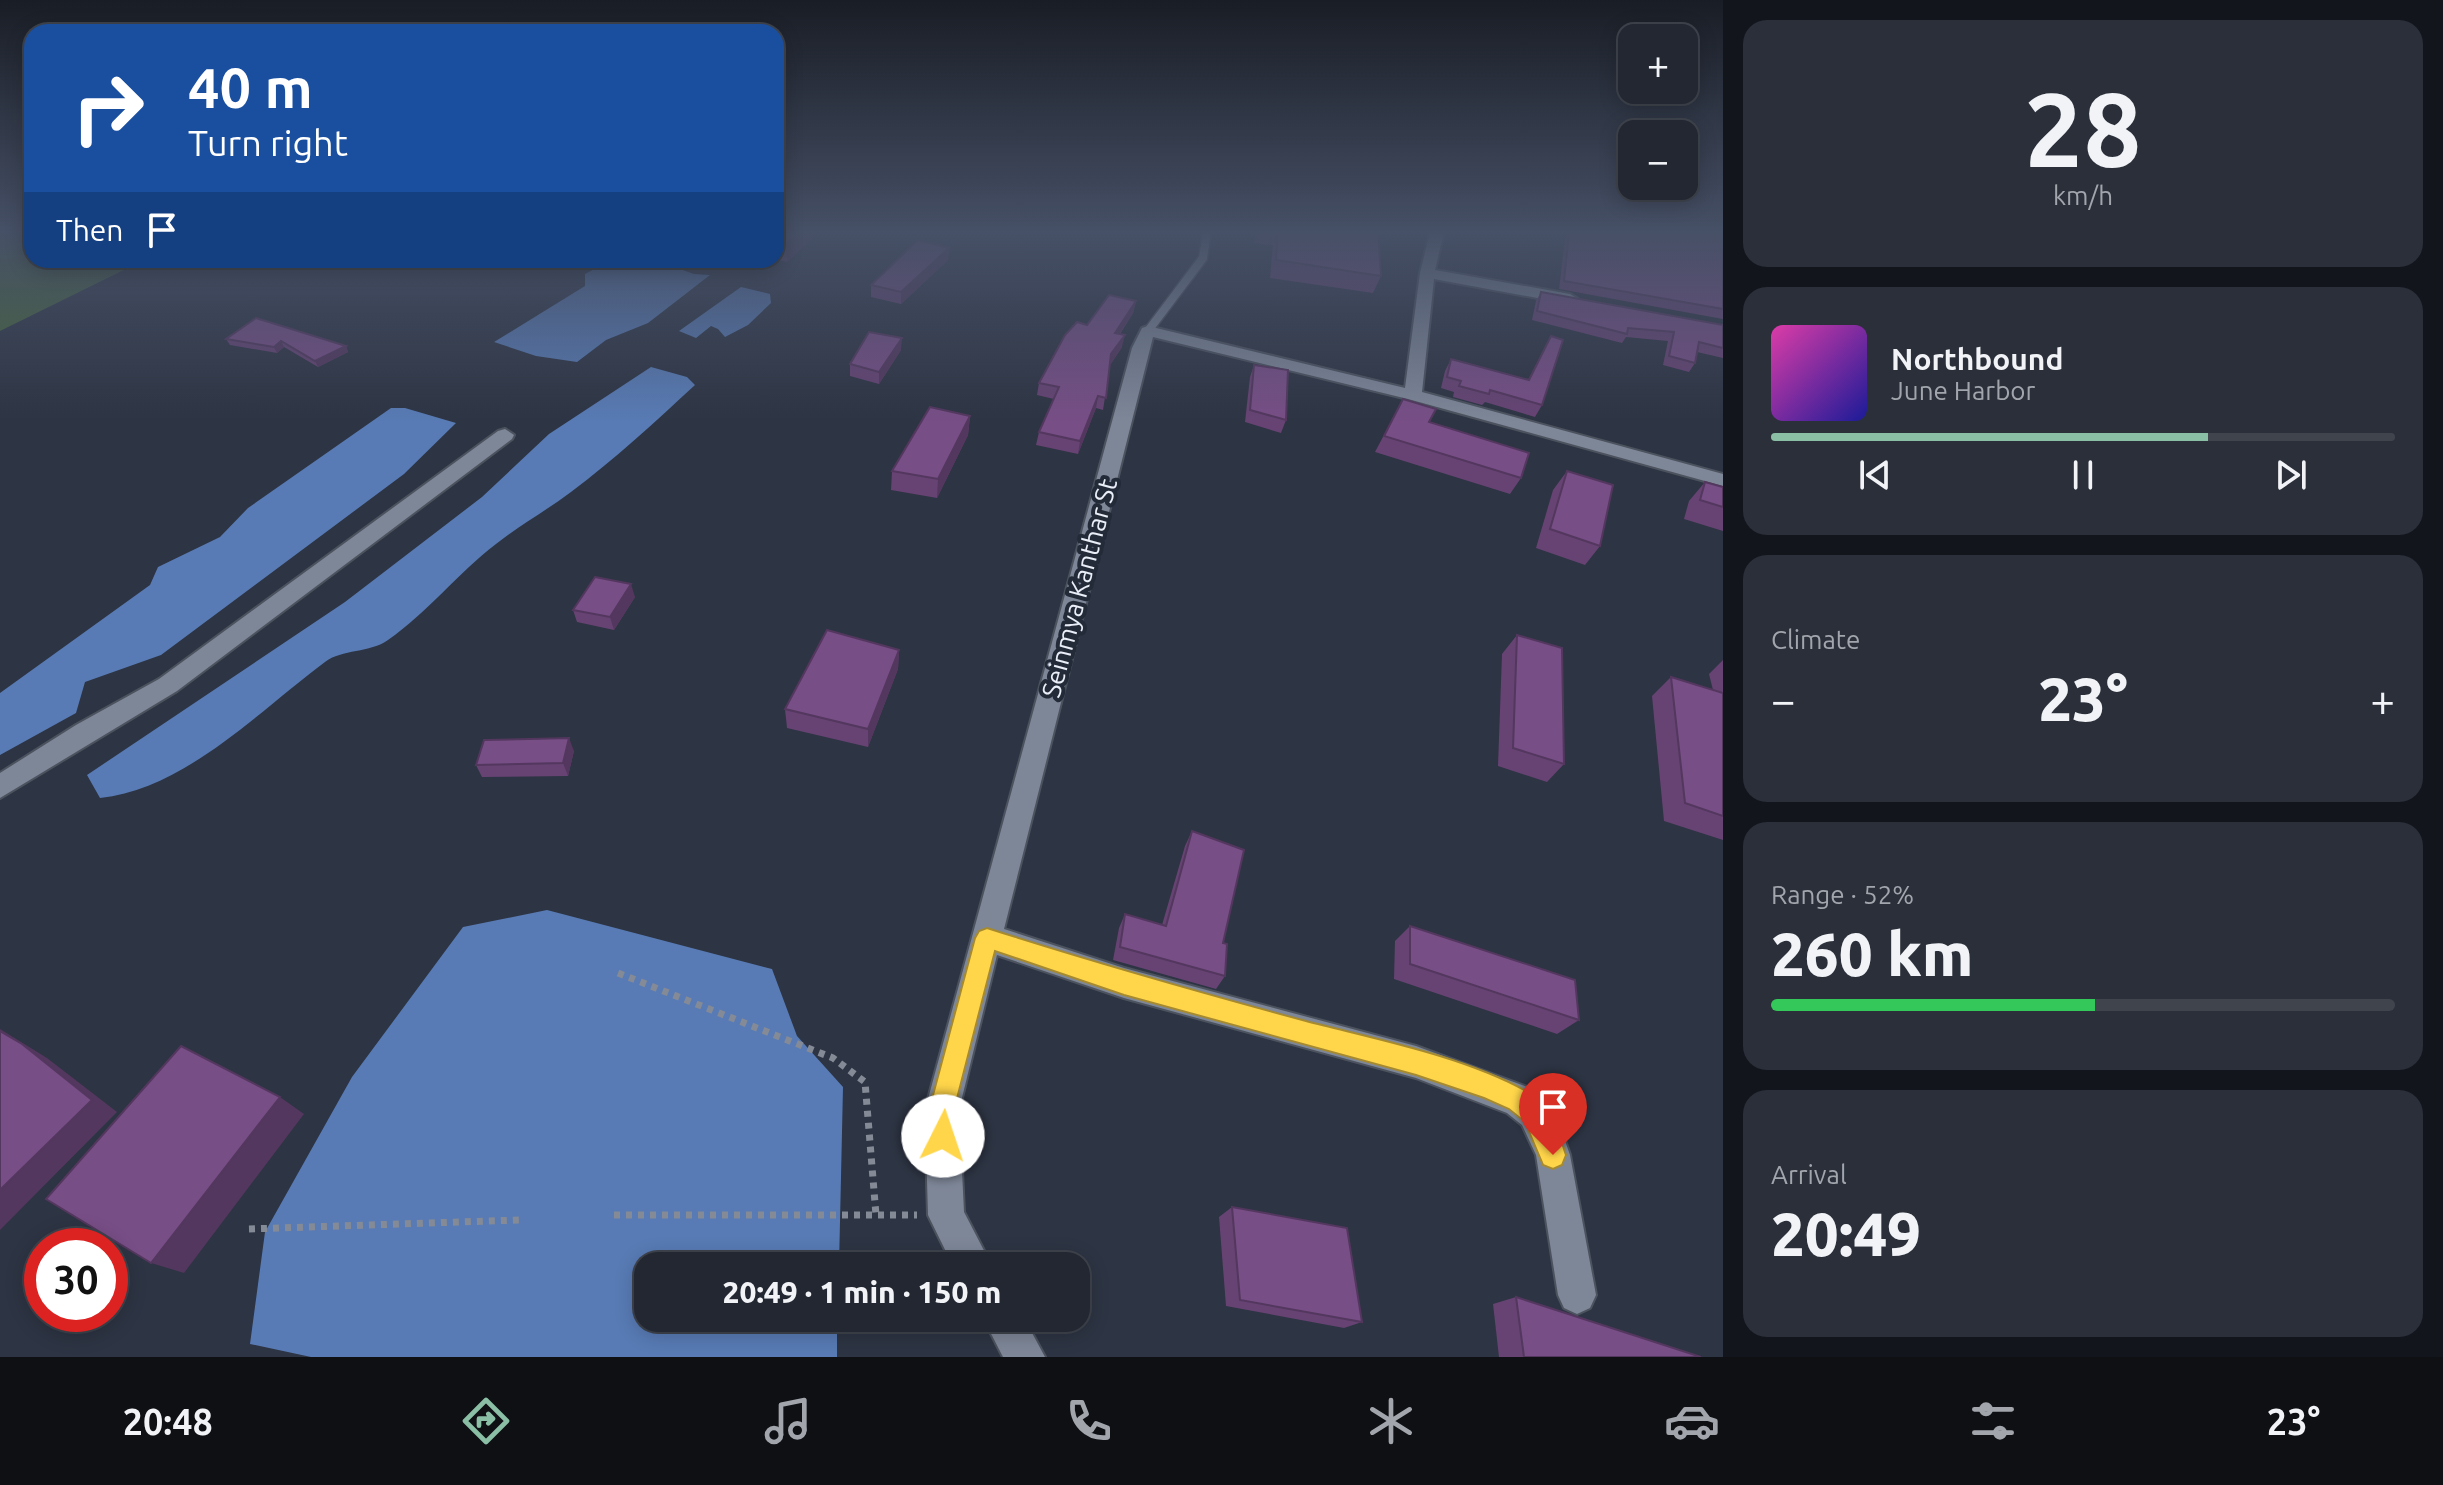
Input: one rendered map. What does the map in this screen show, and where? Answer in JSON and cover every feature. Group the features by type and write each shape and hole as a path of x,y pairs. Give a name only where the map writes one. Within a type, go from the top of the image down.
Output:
{"street":[{"path":"1413,395 1424,295"},
{"path":"1547,295 1583,302"},
{"path":"1148,331 1413,395 1723,480"},
{"name":"Seinmya Kanthar St","path":"966,1252 946,1215 942,1110 1140,348 1148,331"},
{"path":"0,787 85,732 168,685 505,435"},
{"path":"987,938 1124,983 1416,1062 1518,1100 1534,1113 1545,1130 1553,1155 1577,1295"},
{"path":"1010,1332 1025,1357"}],"lane":[{"path":"1148,331 1175,295"}],"path":[{"path":"618,973 833,1058 865,1082 876,1215"},
{"path":"614,1215 946,1215"},
{"path":"249,1229 519,1220"}],"green space":[{"path":"0,295 72,295 0,331"}],"water":[{"path":"570,295 684,295 648,323 606,340 577,362 536,356 494,342"},
{"path":"729,295 770,295 771,303 748,325 725,337 711,326 696,338 679,331"},
{"path":"651,367 687,377 695,385 562,499 482,555 403,629 381,644 325,662 220,745 191,764 131,792 100,798 87,775 345,602 482,497 549,434"},
{"path":"391,408 405,408 456,423 404,474 161,655 85,682 76,713 0,755 0,693 150,585 158,567 220,537 248,508"},
{"path":"547,910 772,969 797,1036 843,1087 839,1252 634,1252 634,1332 837,1332 837,1357 311,1357 250,1344 265,1232 352,1077 463,927"}],"building":[{"path":"1109,295 1136,301 1115,333 1125,335 1111,354 1106,398 1098,396 1080,441 1039,432 1059,387 1039,383 1065,335 1077,322 1087,325"},
{"path":"1540,295 1559,295 1723,325 1723,348 1699,342 1695,363 1669,356 1674,332 1628,328 1627,334 1537,311"},
{"path":"1645,295 1723,295 1723,309"},
{"path":"256,318 346,346 315,361 281,341 274,347 226,339"},
{"path":"869,332 902,338 879,372 850,364"},
{"path":"1551,336 1563,340 1542,405 1490,390 1489,394 1459,386 1461,381 1447,377 1451,359 1529,380"},
{"path":"1254,365 1288,370 1286,420 1250,410"},
{"path":"1403,399 1436,409 1429,422 1529,453 1521,478 1384,436"},
{"path":"930,407 970,416 938,479 892,471"},
{"path":"1567,471 1613,485 1600,546 1550,529"},
{"path":"1705,482 1723,487 1723,507 1700,500"},
{"path":"595,577 631,584 610,617 573,610"},
{"path":"827,630 899,650 868,729 785,709"},
{"path":"1517,635 1562,648 1564,764 1513,748"},
{"path":"1671,677 1723,693 1723,816 1685,803"},
{"path":"569,738 563,763 476,765 484,740"},
{"path":"1192,831 1244,850 1223,943 1227,944 1225,976 1120,947 1125,914 1166,926"},
{"path":"1410,926 1575,980 1579,1020 1410,964"},
{"path":"0,1031 22,1044 92,1100 0,1190"},
{"path":"181,1046 280,1097 151,1263 128,1249 128,1228 94,1228 46,1199"},
{"path":"1232,1207 1347,1228 1362,1322 1240,1300"},
{"path":"1516,1297 1701,1357 1524,1357"}],"route":[{"path":"943,1136 942,1110 987,938 1124,983 1416,1062 1486,1086 1518,1100 1534,1113 1545,1130 1553,1155"}]}
